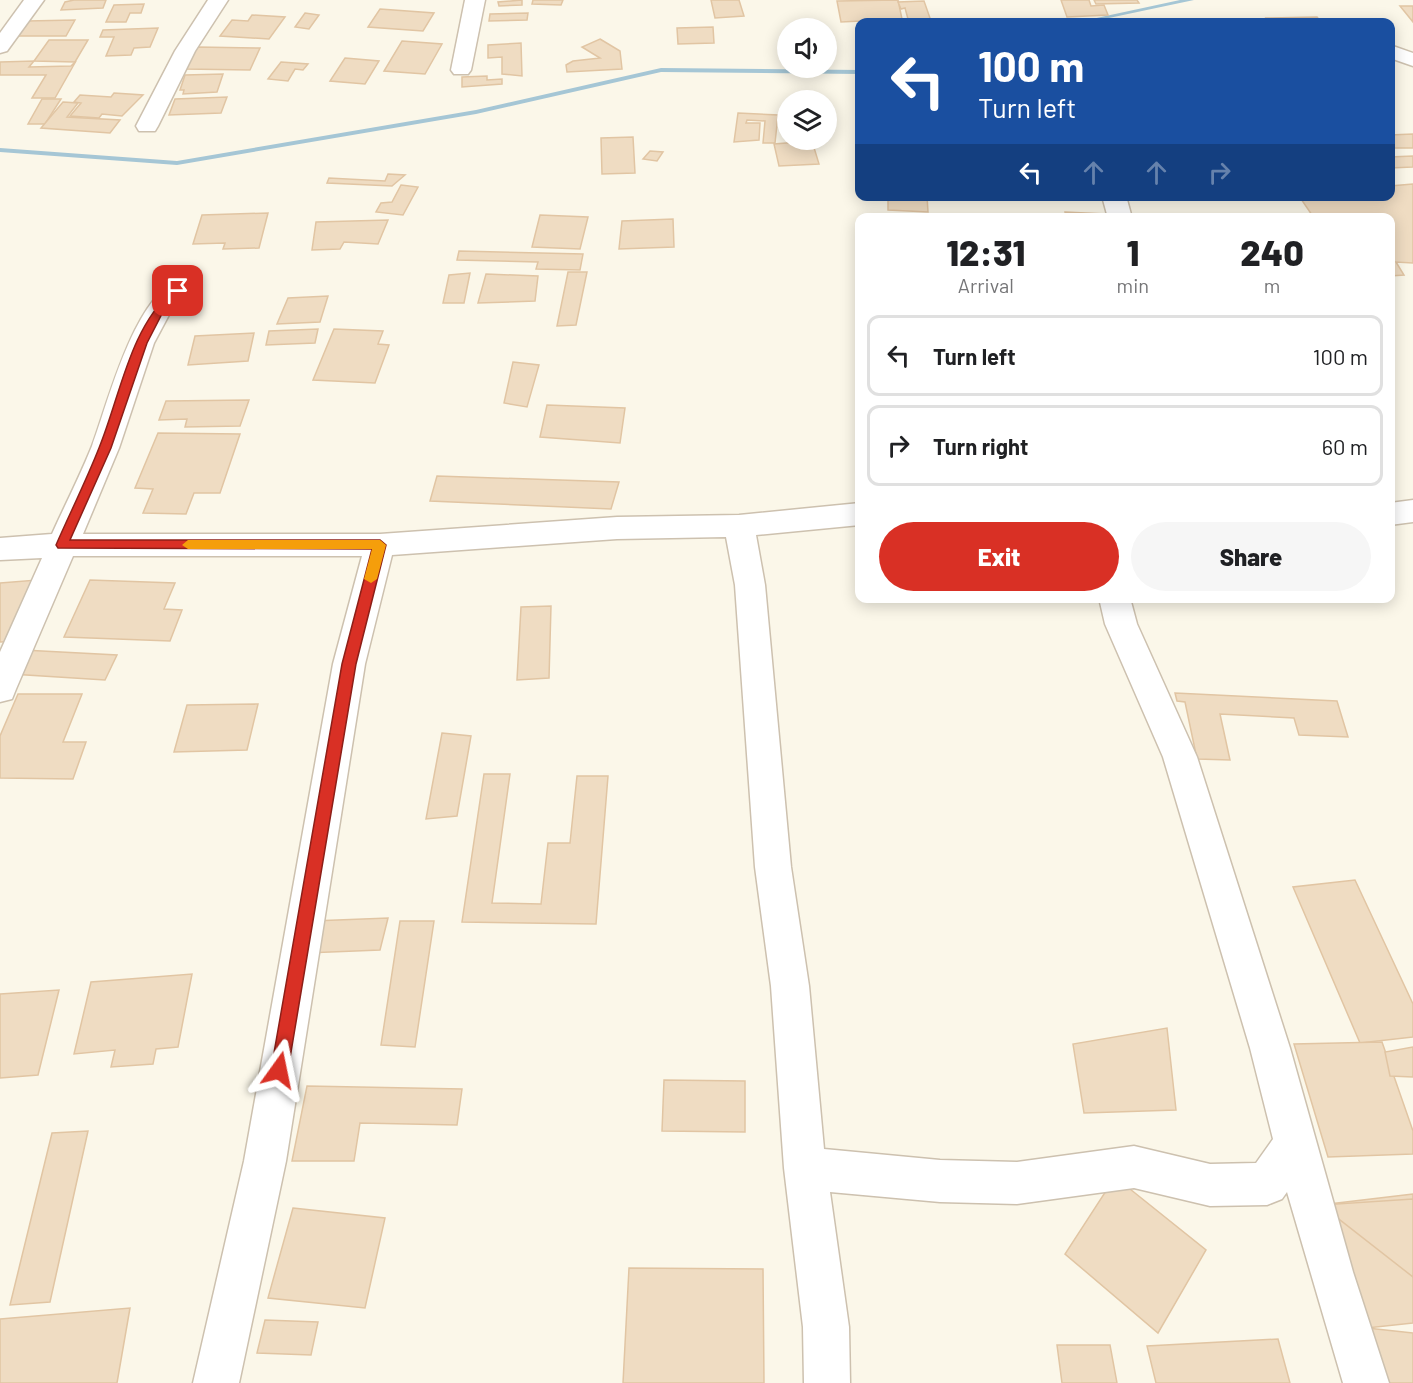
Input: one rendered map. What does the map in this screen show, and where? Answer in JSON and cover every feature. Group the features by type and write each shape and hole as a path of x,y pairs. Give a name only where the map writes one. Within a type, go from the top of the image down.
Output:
{"street":[{"path":"0,47 34,0"},
{"path":"147,126 185,51 218,0"},
{"path":"460,69 475,0"},
{"path":"1395,53 1413,60"},
{"path":"0,688 105,448 141,343 161,307 187,283"},
{"path":"1395,513 1413,511"},
{"path":"0,549 62,545 380,545 617,528 739,526 855,514"},
{"path":"739,526 750,585 773,867 790,986 805,1168 826,1327 827,1383"},
{"path":"216,1383 265,1161 349,664 380,545"},
{"path":"1115,603 1121,624 1180,758 1270,1048 1331,1272 1366,1383"},
{"path":"805,1168 940,1181 1017,1183 1134,1167 1210,1185 1267,1184 1295,1143"}],"building":[{"path":"106,0 103,8 61,10 65,2"},
{"path":"522,0 522,5 499,6 498,2"},
{"path":"533,0 563,0 561,5 532,4"},
{"path":"711,0 739,0 744,16 715,18"},
{"path":"898,0 902,18 855,18 855,21 841,22 837,1"},
{"path":"1061,0 1089,0 1091,6 1104,5 1108,15 1067,17"},
{"path":"1094,0 1137,0 1139,3 1096,4"},
{"path":"924,1 930,18 908,18 905,8 901,9 898,2"},
{"path":"144,4 141,13 130,13 126,22 106,22 114,5"},
{"path":"1400,6 1413,6 1413,22"},
{"path":"380,9 434,13 423,31 368,27"},
{"path":"305,13 319,15 309,29 295,27"},
{"path":"528,13 527,20 489,21 490,14"},
{"path":"252,15 285,17 269,39 220,36 232,20 248,21"},
{"path":"1317,17 1318,18 1266,18"},
{"path":"75,20 66,36 17,36 27,21"},
{"path":"713,27 714,43 678,44 677,28"},
{"path":"158,28 150,47 134,48 131,55 106,56 114,37 100,37 103,30"},
{"path":"600,39 620,51 622,69 567,72 566,65 573,61 600,58 582,47"},
{"path":"49,40 88,40 75,62 34,61"},
{"path":"402,41 442,44 425,74 384,71"},
{"path":"521,43 522,76 502,74 502,57 488,58 488,45"},
{"path":"197,47 260,48 250,70 185,69"},
{"path":"345,58 379,61 365,84 330,81"},
{"path":"34,61 29,67 71,66 76,61 55,98 32,98 46,75 0,75 0,62"},
{"path":"281,62 308,64 303,70 295,69 288,81 268,79"},
{"path":"223,74 217,92 183,94 184,90 180,90 185,75"},
{"path":"487,76 487,80 502,79 502,84 462,87 462,77"},
{"path":"114,93 143,95 122,116 102,114 99,118 70,116 81,103 74,102 80,95 111,97"},
{"path":"227,97 221,113 169,115 175,99"},
{"path":"42,99 61,99 45,124 28,124"},
{"path":"63,102 78,103 67,117 120,120 110,133 41,128"},
{"path":"738,113 777,115 775,143 763,143 765,121 747,120 746,123 760,123 759,140 734,142"},
{"path":"1413,134 1413,148 1395,148 1395,135"},
{"path":"633,137 635,173 602,174 601,138"},
{"path":"774,144 777,144 777,150 815,150 819,164 779,166"},
{"path":"650,151 663,152 657,161 643,159"},
{"path":"1413,156 1413,167 1395,168 1395,157"},
{"path":"388,174 405,175 392,186 327,183 329,178 385,181"},
{"path":"1413,184 1413,263 1396,262 1404,275 1395,276 1395,213 1311,213 1302,201 1395,201 1395,186"},
{"path":"401,185 418,187 403,215 376,212 381,203 392,202"},
{"path":"888,201 927,201 928,212 888,210"},
{"path":"268,213 259,248 223,249 225,243 193,244 202,215"},
{"path":"540,215 588,217 580,249 532,247"},
{"path":"673,219 674,247 619,249 622,221"},
{"path":"388,220 378,244 344,242 340,249 312,250 316,222"},
{"path":"459,251 583,254 580,270 536,269 538,262 457,260"},
{"path":"568,272 587,272 576,325 557,326"},
{"path":"470,273 464,303 443,303 449,275"},
{"path":"486,274 538,276 535,301 478,303"},
{"path":"328,296 320,322 277,324 288,298"},
{"path":"318,329 315,343 266,345 269,331"},
{"path":"334,329 383,331 378,344 389,345 375,383 313,380"},
{"path":"254,333 248,361 188,365 195,336"},
{"path":"513,362 539,365 527,407 504,403"},
{"path":"249,400 240,426 185,427 187,419 159,420 166,401"},
{"path":"547,405 625,408 620,443 540,437"},
{"path":"158,433 240,434 220,493 194,493 186,514 143,513 153,489 135,488"},
{"path":"437,476 619,482 611,509 430,501"},
{"path":"37,580 19,641 0,642 0,583"},
{"path":"90,580 175,583 164,609 182,610 170,641 64,637"},
{"path":"551,606 549,678 517,680 521,607"},
{"path":"23,650 117,655 105,680 11,674"},
{"path":"1175,693 1337,701 1348,737 1299,735 1294,718 1220,714 1230,760 1197,759 1185,702 1177,701"},
{"path":"18,694 82,694 63,742 86,742 73,779 0,778 0,736"},
{"path":"258,704 247,750 174,752 187,705"},
{"path":"442,733 471,736 457,816 426,819"},
{"path":"484,774 510,774 492,903 541,904 548,843 570,843 577,776 608,776 596,924 462,922"},
{"path":"1355,880 1413,1004 1413,1037 1360,1043 1293,887"},
{"path":"388,918 380,950 306,953 312,921"},
{"path":"400,921 434,921 415,1047 381,1045"},
{"path":"192,974 178,1047 156,1049 153,1064 111,1067 115,1050 74,1054 91,982"},
{"path":"59,990 38,1075 0,1078 0,994"},
{"path":"1167,1028 1176,1110 1084,1113 1073,1044"},
{"path":"1382,1042 1413,1131 1413,1154 1328,1157 1294,1044"},
{"path":"1413,1047 1413,1077 1390,1076 1385,1052"},
{"path":"664,1080 745,1081 745,1132 662,1131"},
{"path":"307,1086 462,1089 457,1125 360,1123 354,1161 292,1161"},
{"path":"88,1131 50,1302 10,1305 52,1133"},
{"path":"1115,1177 1206,1250 1158,1333 1065,1254"},
{"path":"1413,1194 1413,1323 1367,1328 1321,1205"},
{"path":"1413,1199 1413,1277 1321,1205"},
{"path":"293,1208 385,1218 365,1308 268,1298"},
{"path":"629,1268 763,1269 764,1383 623,1383"},
{"path":"130,1308 117,1383 0,1383 0,1319"},
{"path":"265,1320 318,1322 311,1355 257,1353"},
{"path":"1367,1328 1413,1333 1413,1383 1378,1383"},
{"path":"1278,1339 1290,1383 1156,1383 1147,1346"},
{"path":"1057,1345 1110,1345 1117,1383 1062,1383"}],"waterway":[{"path":"1102,18 1190,0"},
{"path":"0,150 177,163 476,112 661,70 855,72"}],"slow traffic":[{"path":"188,545 380,545 371,579"}],"route":[{"path":"178,291 161,307 141,343 105,448 62,545 380,545 349,664 291,1015 279,1070"}]}
